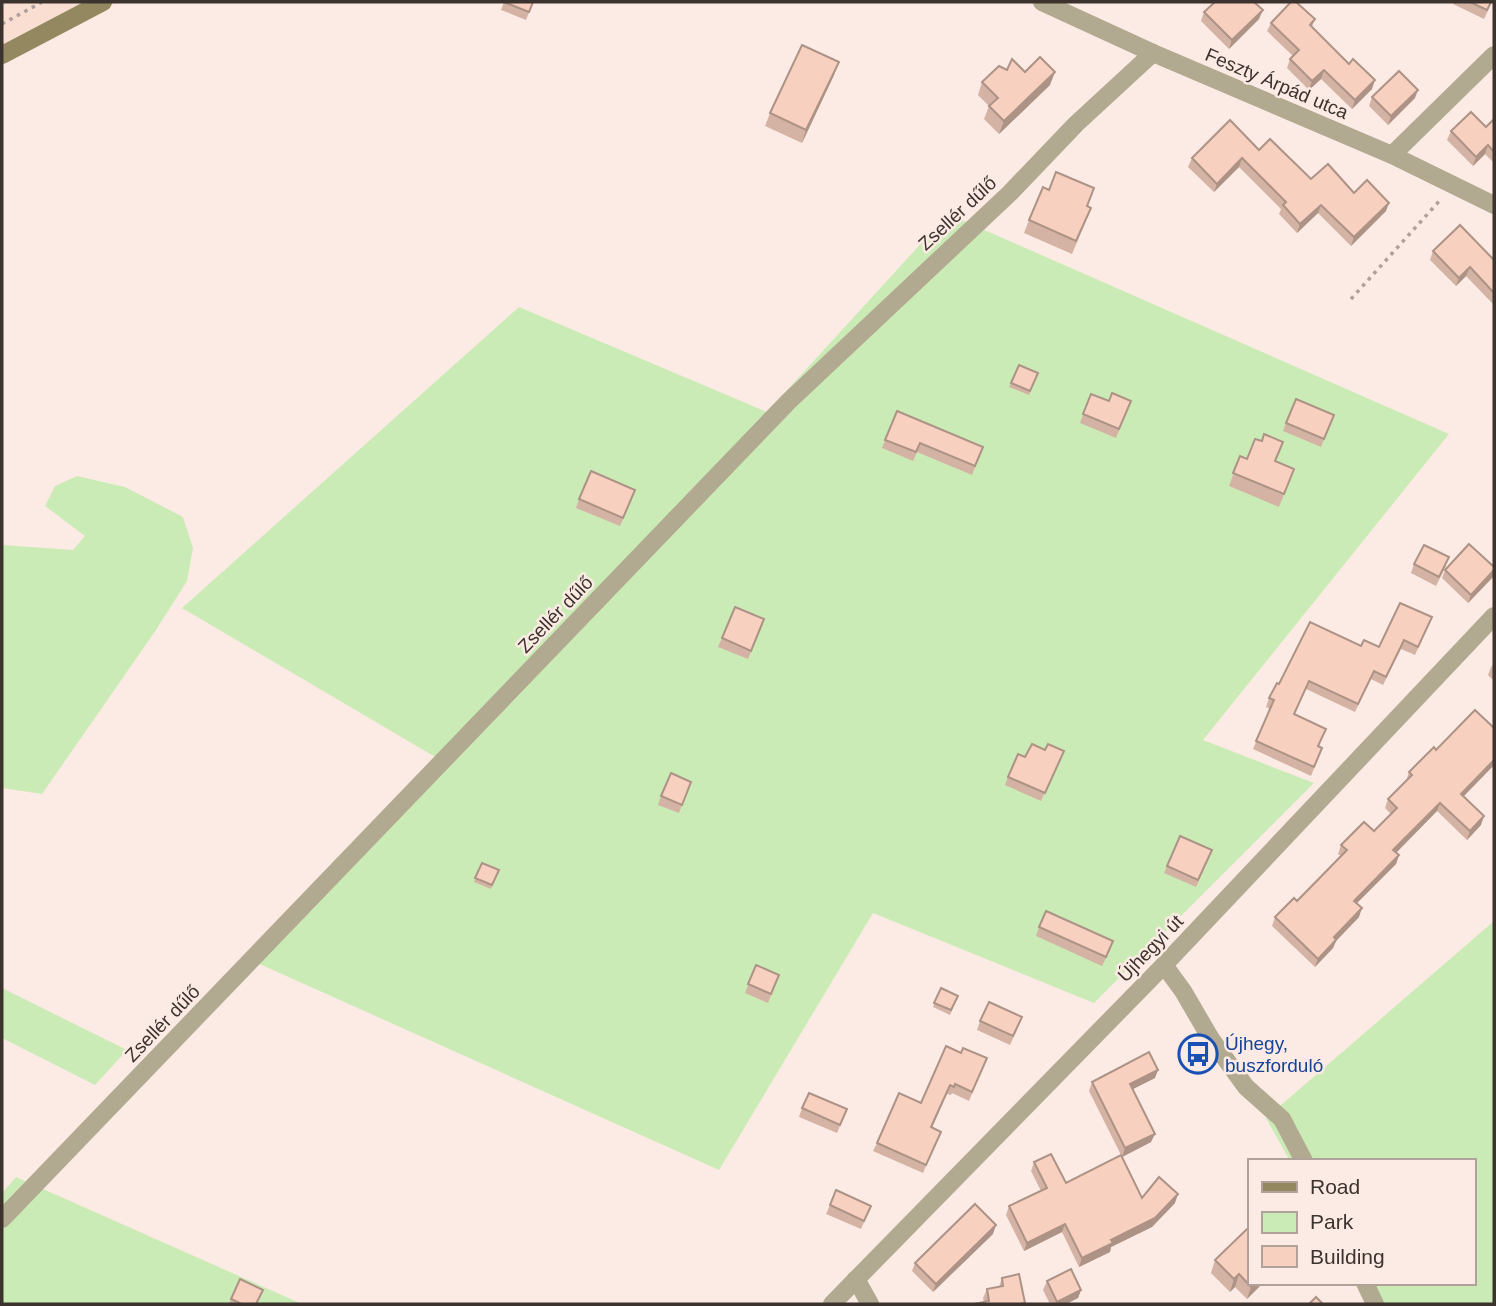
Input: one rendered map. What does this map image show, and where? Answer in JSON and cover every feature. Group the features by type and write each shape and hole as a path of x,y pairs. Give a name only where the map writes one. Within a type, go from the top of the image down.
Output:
{"main road":[{"path":"2,55 103,2"}],"street":[{"name":"Feszty Árpád utca","path":"1042,2 1153,53 1392,155 1494,205"},
{"name":"Zsellér dűlő","path":"2,1219 789,401 1153,53"},
{"path":"1392,155 1494,55"},
{"name":"Újhegyi út","path":"832,1304 1164,965 1494,616"},
{"path":"1164,965 1211,1039 1246,1087 1283,1119 1303,1159"},
{"path":"856,1279 870,1304"},
{"path":"1365,1285 1375,1304"}],"path":[{"path":"2,24 42,2"},
{"path":"1351,299 1452,186"}],"shaded area":[{"path":"2,2 118,2 2,60"}],"green space":[{"path":"948,214 1449,434 1203,740 1314,783 1094,1003 873,913 719,1170 255,962 442,761 182,608 519,307 767,412"},
{"path":"77,476 125,487 183,517 193,548 187,581 42,794 2,788 2,545 73,550 85,536 45,506 55,486"},
{"path":"1494,921 1494,1304 1370,1304 1359,1285 1475,1285 1475,1159 1289,1159 1266,1118"},
{"path":"2,988 127,1050 95,1085 2,1038"},
{"path":"16,1177 302,1304 2,1304 2,1193"}],"building":[{"path":"504,2 533,2 529,12"},
{"path":"1215,2 1254,2 1263,10 1232,40 1204,12"},
{"path":"1291,2 1296,2 1315,19 1310,25 1349,64 1353,59 1375,80 1355,100 1324,70 1312,81 1290,59 1299,50 1271,23"},
{"path":"1470,2 1491,2 1487,10"},
{"path":"802,45 839,62 806,130 770,113"},
{"path":"1040,57 1055,72 1004,121 989,106 998,98 982,82 999,66 1007,70 1012,59 1025,72"},
{"path":"1399,71 1418,90 1391,116 1372,97"},
{"path":"1471,112 1486,127 1494,119 1494,152 1488,145 1476,157 1451,131"},
{"path":"1230,120 1259,150 1270,139 1311,179 1328,164 1354,193 1367,180 1389,203 1354,237 1321,205 1300,224 1283,205 1286,202 1242,158 1217,184 1192,158"},
{"path":"1056,172 1094,188 1087,206 1091,208 1076,241 1029,220 1043,187 1049,190"},
{"path":"1460,225 1494,260 1494,293 1470,267 1459,278 1433,251"},
{"path":"1019,365 1038,373 1030,391 1011,383"},
{"path":"1112,393 1131,401 1119,429 1083,414 1091,394 1109,401"},
{"path":"1296,399 1334,415 1324,439 1286,423"},
{"path":"897,411 983,447 975,466 920,443 916,452 885,440"},
{"path":"1264,434 1283,442 1275,461 1294,469 1284,494 1233,473 1240,456 1247,459 1255,439 1262,441"},
{"path":"591,471 635,490 623,518 579,499"},
{"path":"1469,544 1494,567 1471,595 1445,570"},
{"path":"1424,545 1449,557 1439,577 1414,564"},
{"path":"1400,603 1432,617 1418,647 1404,640 1386,677 1374,671 1358,704 1309,681 1294,714 1326,729 1318,746 1322,748 1314,767 1256,741 1274,700 1269,698 1277,683 1279,684 1310,622 1361,646 1364,640 1379,647"},
{"path":"735,607 764,619 751,651 722,638"},
{"path":"1475,710 1494,728 1494,760 1461,794 1484,816 1470,831 1440,803 1393,850 1399,855 1354,901 1362,908 1334,937 1336,940 1318,959 1275,917 1294,898 1297,901 1347,850 1341,845 1364,822 1374,831 1397,808 1388,799 1412,775 1409,772 1434,747 1436,750"},
{"path":"1032,744 1045,750 1048,744 1064,751 1045,793 1008,777 1018,754 1025,757"},
{"path":"671,773 691,782 682,805 661,796"},
{"path":"1180,836 1212,850 1198,880 1167,866"},
{"path":"482,863 499,870 492,885 475,878"},
{"path":"1046,911 1113,941 1106,957 1039,927"},
{"path":"756,965 779,975 771,994 748,984"},
{"path":"941,988 958,996 951,1010 934,1003"},
{"path":"989,1002 1022,1017 1013,1036 980,1021"},
{"path":"946,1046 961,1053 963,1048 987,1058 972,1092 955,1084 954,1087 950,1085 931,1127 941,1132 926,1165 877,1143 899,1093 921,1103"},
{"path":"1149,1052 1158,1070 1130,1084 1155,1134 1125,1148 1092,1082"},
{"path":"809,1093 847,1109 840,1125 802,1108"},
{"path":"1051,1154 1066,1183 1121,1155 1142,1198 1159,1177 1178,1194 1155,1218 1082,1258 1065,1224 1027,1243 1009,1206 1047,1188 1034,1162"},
{"path":"836,1190 871,1206 864,1221 830,1205"},
{"path":"975,1204 996,1225 936,1284 915,1263"},
{"path":"1248,1228 1248,1284 1239,1274 1234,1279 1215,1260"},
{"path":"1071,1269 1081,1290 1057,1302 1047,1281"},
{"path":"1019,1274 1025,1303 974,1304 989,1301 987,1289 1003,1286 1002,1278"},
{"path":"240,1279 263,1290 256,1304 242,1304 231,1299"},
{"path":"1316,1297 1323,1304 1309,1304"}],"place":[{"name":"Újhegy, buszforduló","path":"1198,1054"}]}
